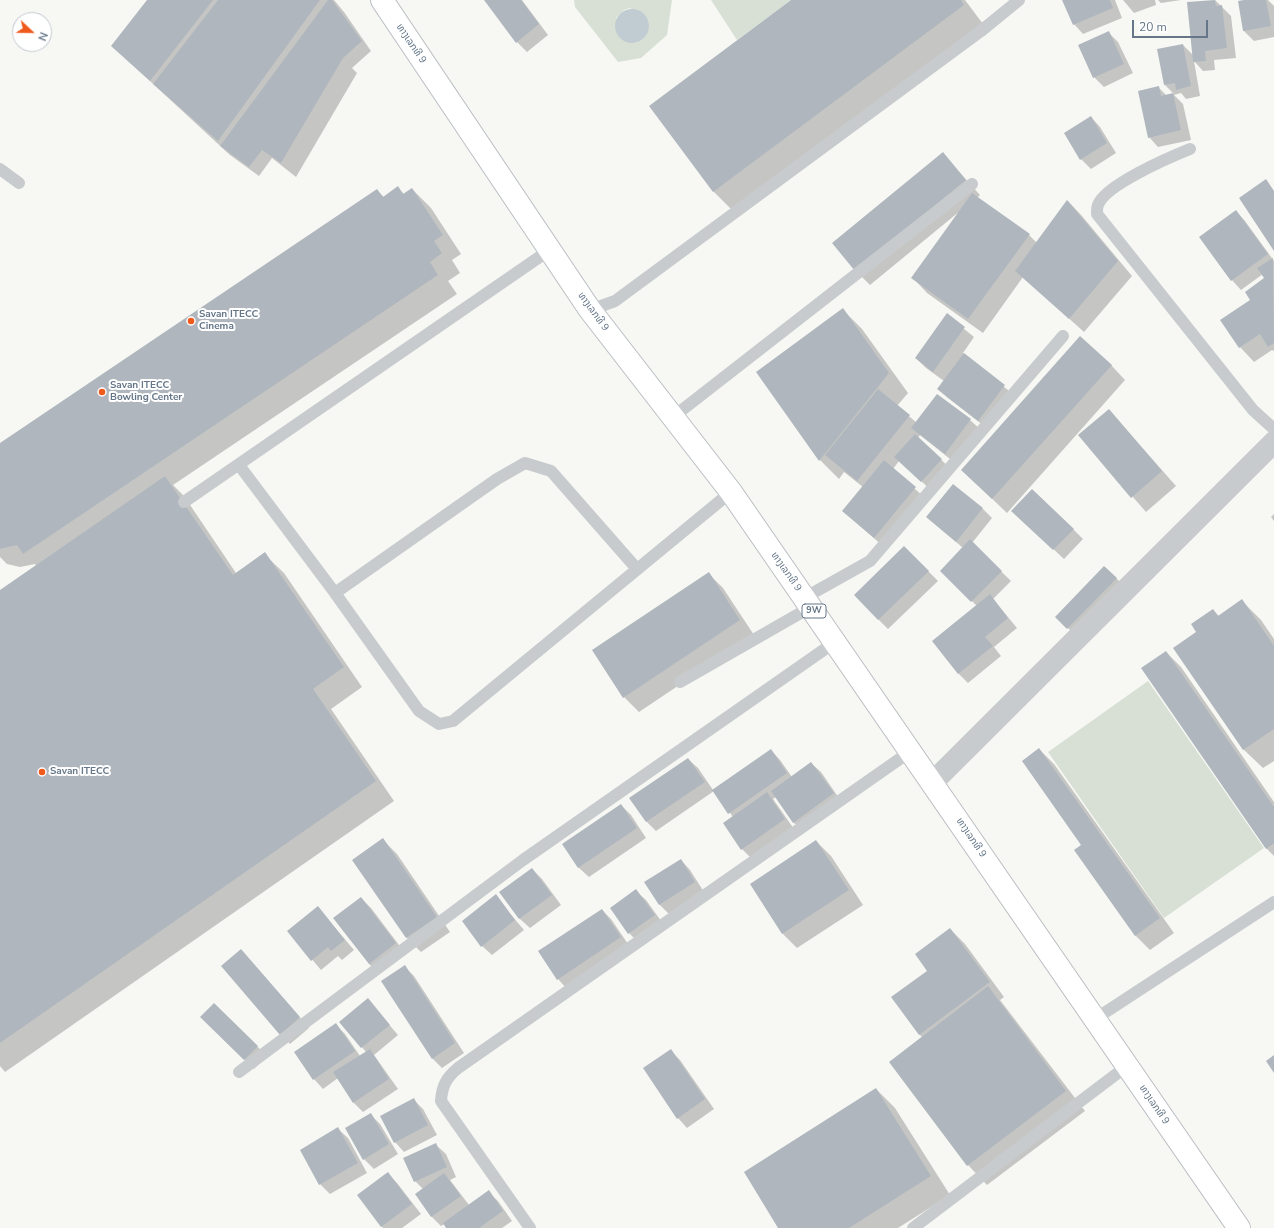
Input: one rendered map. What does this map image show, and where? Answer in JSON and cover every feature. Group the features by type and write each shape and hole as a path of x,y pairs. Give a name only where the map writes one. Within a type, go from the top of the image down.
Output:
{"main road":[{"name":"ທາງເລກທີ 9","path":"382,0 590,310 731,492 1239,1228"}],"street":[{"path":"932,782 1274,442"}],"lane":[{"path":"590,310 615,301 981,31 1019,0"},
{"path":"1190,149 1154,163 1104,196 1098,205 1097,214 1253,410 1274,429"},
{"path":"0,169 19,183"},
{"path":"673,417 972,184"},
{"path":"184,502 551,250"},
{"path":"680,682 808,602 870,561 1063,336"},
{"path":"335,593 497,479 525,463 551,471 637,570"},
{"path":"240,465 335,593 418,711 439,724 453,721 731,492"},
{"path":"239,1072 523,860 835,642"},
{"path":"530,1228 441,1101 442,1089 446,1077 911,751"},
{"path":"1095,1019 1274,902"},
{"path":"913,1228 1127,1066"}],"shaded area":[{"path":"574,0 672,0 667,35 641,58 618,62 575,7","holes":["630,8 648,20 649,28 647,34 643,39 636,43 616,18 624,10"]},
{"path":"711,0 791,0 737,40"},
{"path":"635,9 642,11 647,16 649,26 647,36 642,41 629,43 622,41 617,36 615,23 617,16 622,11"},
{"path":"1148,681 1264,848 1164,918 1048,752"}],"building":[{"path":"147,0 213,0 150,81 111,46"},
{"path":"218,0 320,0 218,141 153,84"},
{"path":"328,0 332,0 362,41 343,58 281,163 262,150 249,167 220,146"},
{"path":"484,0 521,0 539,24 516,43"},
{"path":"791,0 961,0 964,5 713,192 649,106"},
{"path":"1062,0 1110,0 1113,8 1073,25"},
{"path":"1215,0 1216,6 1222,5 1227,48 1205,51 1206,61 1193,62 1187,2"},
{"path":"1266,0 1271,26 1243,31 1238,1"},
{"path":"1109,31 1124,64 1093,78 1078,45"},
{"path":"1183,44 1191,86 1176,90 1175,83 1164,85 1157,49"},
{"path":"1159,86 1161,96 1173,93 1181,130 1148,138 1138,91"},
{"path":"1091,116 1107,143 1080,160 1064,133"},
{"path":"943,152 966,180 855,271 832,243"},
{"path":"1266,179 1274,191 1274,251 1239,198"},
{"path":"398,186 403,194 412,188 443,235 434,241 442,253 430,262 438,275 23,554 17,545 0,549 0,443 377,189 383,197"},
{"path":"972,193 1030,234 968,319 911,278"},
{"path":"1067,200 1118,261 1069,319 1015,271"},
{"path":"1236,210 1268,254 1231,281 1199,237"},
{"path":"1273,258 1274,343 1268,347 1260,334 1239,348 1220,320 1250,300 1245,292 1264,278 1257,268"},
{"path":"843,308 889,373 819,461 756,372"},
{"path":"947,313 965,327 933,372 915,358"},
{"path":"1080,336 1112,365 992,499 961,470"},
{"path":"964,353 1005,385 978,421 937,389"},
{"path":"878,389 910,415 857,481 825,455"},
{"path":"937,394 971,419 945,454 911,428"},
{"path":"1109,409 1162,471 1131,498 1078,435"},
{"path":"915,434 942,459 921,482 894,457"},
{"path":"884,460 916,487 874,538 842,511"},
{"path":"165,476 233,575 265,552 344,667 313,689 376,781 0,1043 0,590"},
{"path":"953,484 983,508 956,542 926,517"},
{"path":"1032,489 1074,529 1053,550 1011,511"},
{"path":"970,539 1002,571 971,602 940,571"},
{"path":"904,546 929,571 878,620 854,595"},
{"path":"1104,566 1117,578 1067,629 1055,617"},
{"path":"709,572 740,620 623,698 592,650"},
{"path":"990,594 1008,618 985,637 993,646 958,674 932,641"},
{"path":"1242,599 1274,646 1274,729 1243,750 1173,648 1196,632 1191,624 1213,609 1218,616"},
{"path":"1166,651 1274,807 1274,843 1266,849 1141,668"},
{"path":"1039,748 1160,918 1135,936 1074,850 1081,845 1022,761"},
{"path":"771,749 787,773 728,814 712,790"},
{"path":"688,758 705,782 646,822 629,798"},
{"path":"811,762 834,793 793,823 771,791"},
{"path":"767,792 785,819 741,850 723,823"},
{"path":"621,804 637,828 578,868 562,844"},
{"path":"383,838 437,917 406,938 352,860"},
{"path":"816,840 849,890 782,934 750,884"},
{"path":"681,859 695,882 659,905 644,882"},
{"path":"532,868 552,895 519,919 499,892"},
{"path":"636,889 655,915 628,934 610,908"},
{"path":"496,894 515,920 481,947 462,921"},
{"path":"361,897 396,943 369,964 333,918"},
{"path":"318,906 345,940 331,951 328,947 311,961 287,931"},
{"path":"602,909 621,937 557,980 538,951"},
{"path":"950,928 990,982 919,1035 891,997 927,971 915,954"},
{"path":"241,949 300,1017 280,1035 221,966"},
{"path":"405,965 455,1043 432,1059 381,981"},
{"path":"988,986 1066,1091 967,1166 889,1062"},
{"path":"368,998 390,1025 361,1048 339,1022"},
{"path":"214,1003 258,1046 244,1060 200,1017"},
{"path":"336,1023 355,1051 313,1080 294,1052"},
{"path":"370,1049 389,1079 353,1103 333,1072"},
{"path":"671,1049 705,1099 677,1119 643,1068"},
{"path":"1274,1055 1274,1073 1266,1061"},
{"path":"876,1088 931,1176 849,1228 778,1228 744,1172"},
{"path":"414,1098 428,1125 394,1143 380,1116"},
{"path":"371,1113 389,1144 363,1160 345,1128"},
{"path":"338,1127 358,1163 319,1185 300,1150"},
{"path":"436,1143 447,1167 414,1182 403,1158"},
{"path":"388,1172 412,1204 381,1227 357,1195"},
{"path":"444,1173 461,1196 431,1217 415,1194"},
{"path":"489,1190 503,1211 479,1228 446,1228 443,1223"}],"place":[{"name":"Savan ITECC Cinema","path":"191,321"},
{"name":"Savan ITECC Bowling Center","path":"102,392"},
{"name":"Savan ITECC","path":"42,772"}]}
